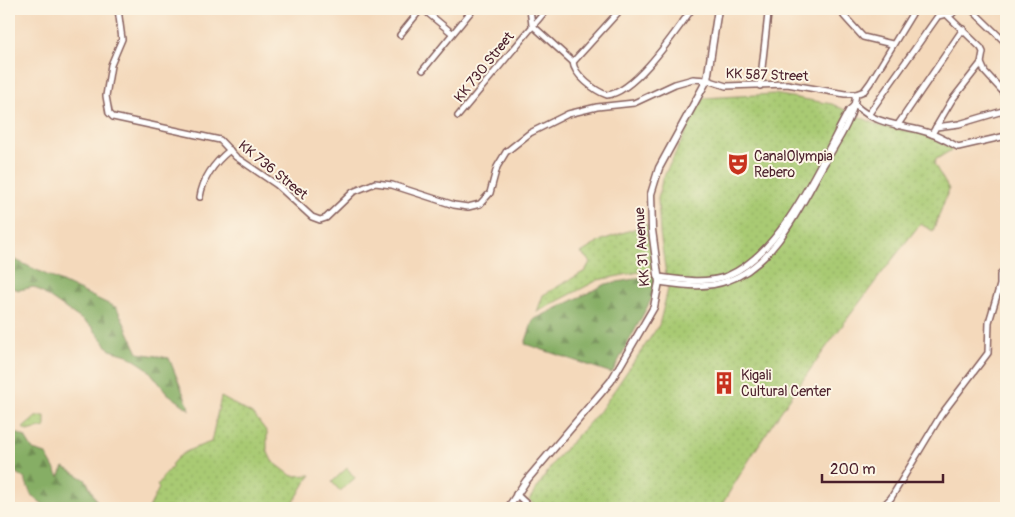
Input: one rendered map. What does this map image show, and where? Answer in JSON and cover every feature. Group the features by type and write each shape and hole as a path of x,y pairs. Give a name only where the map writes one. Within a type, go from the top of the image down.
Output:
{"main road":[{"name":"KK 31 Avenue","path":"508,508 516,494 618,370 650,315 658,297 659,280 651,209 654,180 692,104 707,80 718,9"}],"street":[{"name":"KK 736 Street","path":"118,9 122,38 108,77 106,96 109,113 113,117 124,120 214,137 255,172 277,185 316,219 326,218 353,192 375,183 392,185 454,205 474,206 486,199 493,188 495,175 501,159 521,139 568,114 612,105 634,103 675,84 693,79 707,80"},
{"path":"400,35 422,9 452,33"},
{"path":"423,70 473,9"},
{"path":"530,9 532,25 573,62 574,68 579,74 607,95 612,105"},
{"name":"KK 730 Street","path":"458,116 547,9"},
{"path":"573,62 621,9"},
{"path":"607,95 620,92 649,64 692,9"},
{"path":"659,280 697,281 716,279 734,272 760,254 775,238 796,207 847,114 855,105 856,94 864,91 870,83 892,44 916,9"},
{"path":"932,134 981,63 983,52 963,29 940,9"},
{"path":"868,115 938,16 952,14 957,9"},
{"path":"971,9 1006,43"},
{"path":"760,86 768,14"},
{"path":"844,16 862,38 892,44"},
{"path":"897,126 963,29"},
{"path":"981,63 985,72 1006,95"},
{"name":"KK 587 Street","path":"707,80 726,86 787,84 844,94 856,94"},
{"path":"855,105 868,115 884,123 932,134 958,147 1006,136"},
{"path":"936,126 959,124 1006,110"},
{"path":"200,197 206,177 219,159 230,150"},
{"path":"881,508 891,498 941,414 988,353 989,322 1000,286 1000,275 1006,268"},
{"path":"516,494 531,508"}],"green space":[{"path":"774,94 832,104 880,126 920,133 953,149 935,160 934,164 949,189 933,231 920,224 893,258 790,398 720,508 537,508 529,500 556,459 600,411 659,325 668,289 660,233 658,199 662,180 703,98"},
{"path":"648,224 655,269 598,280 537,312 543,295 585,271 590,262 581,253 602,240"},
{"path":"9,257 117,308 138,353 169,358 190,410 167,393 147,368 127,355 110,350 91,326 34,287 19,290 9,287"},
{"path":"656,275 653,296 612,373 525,344 533,320 606,284"},
{"path":"221,397 254,415 267,432 267,450 272,461 292,476 311,475 293,504 290,508 149,508 159,488 157,486 173,467 171,465 175,460 189,450 211,442"},
{"path":"37,416 45,416 45,427 27,431 23,428"},
{"path":"9,429 25,437 33,450 46,454 59,477 64,467 86,480 100,508 48,508 31,495 25,479 9,468"},
{"path":"347,468 355,478 340,491 332,482"}],"place":[{"name":"CanalOlympia Rebero","path":"738,164"},
{"name":"Kigali Cultural Center","path":"724,383"}]}
